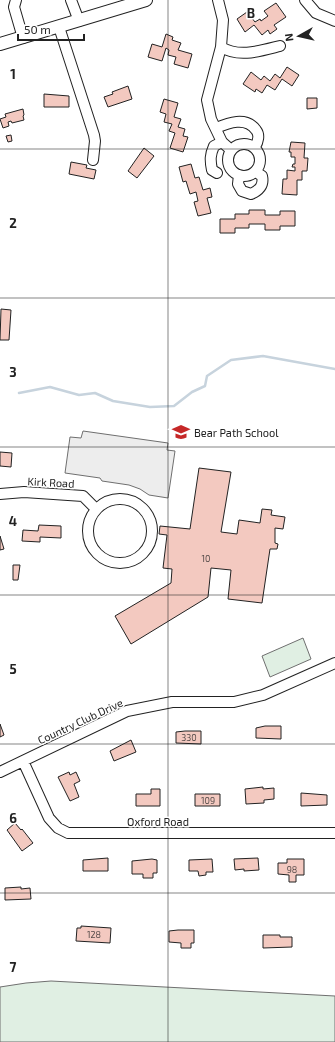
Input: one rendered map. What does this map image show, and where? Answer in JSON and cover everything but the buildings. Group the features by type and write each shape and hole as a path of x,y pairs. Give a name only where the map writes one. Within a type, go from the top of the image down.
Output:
{"main road":[{"path":"0,44 146,0"}],"street":[{"path":"16,0 14,7 23,38"},
{"path":"71,0 79,21"},
{"path":"218,0 223,20 221,47 207,100 211,119 222,142 231,150"},
{"path":"304,0 316,13 335,21"},
{"path":"59,27 94,134 95,142 93,160"},
{"path":"221,47 228,51 238,53 256,52 280,46"},
{"path":"216,128 233,122 246,122 251,124 257,132 257,142 254,147"},
{"path":"217,173 212,170 210,155 214,146 222,142"},
{"path":"240,144 254,147 258,151 261,162 256,172 248,176 234,173 228,160 231,150 240,144"},
{"path":"239,175 238,184 242,191 252,194 261,188 263,182 262,176 256,172"},
{"name":"Kirk Road","path":"0,494 24,492 83,496 96,509"},
{"path":"113,499 133,501 142,507 148,515 152,525 150,545 144,553 135,560 124,563 113,563 98,555 94,551 89,541 87,530 90,518 96,509 104,502 113,499"},
{"name":"Country Club Drive","path":"0,772 127,711 172,702 234,702 263,695 335,663"},
{"name":"Oxford Road","path":"23,761 49,818 58,828 68,833 335,833"}],"green space":[{"path":"303,638 311,659 270,677 262,656"},
{"path":"51,981 335,996 335,1042 0,1042 0,987"}],"shaded area":[{"path":"83,431 168,443 167,450 175,451 168,498 149,495 140,489 129,485 102,481 100,478 65,473 70,437 81,438"}],"waterway":[{"path":"19,393 50,387 79,395 95,393 113,401 150,407 174,406 192,392 205,386 207,376 231,360 263,356 335,369"}],"place":[{"name":"Bear Path School","path":"181,432"}]}
